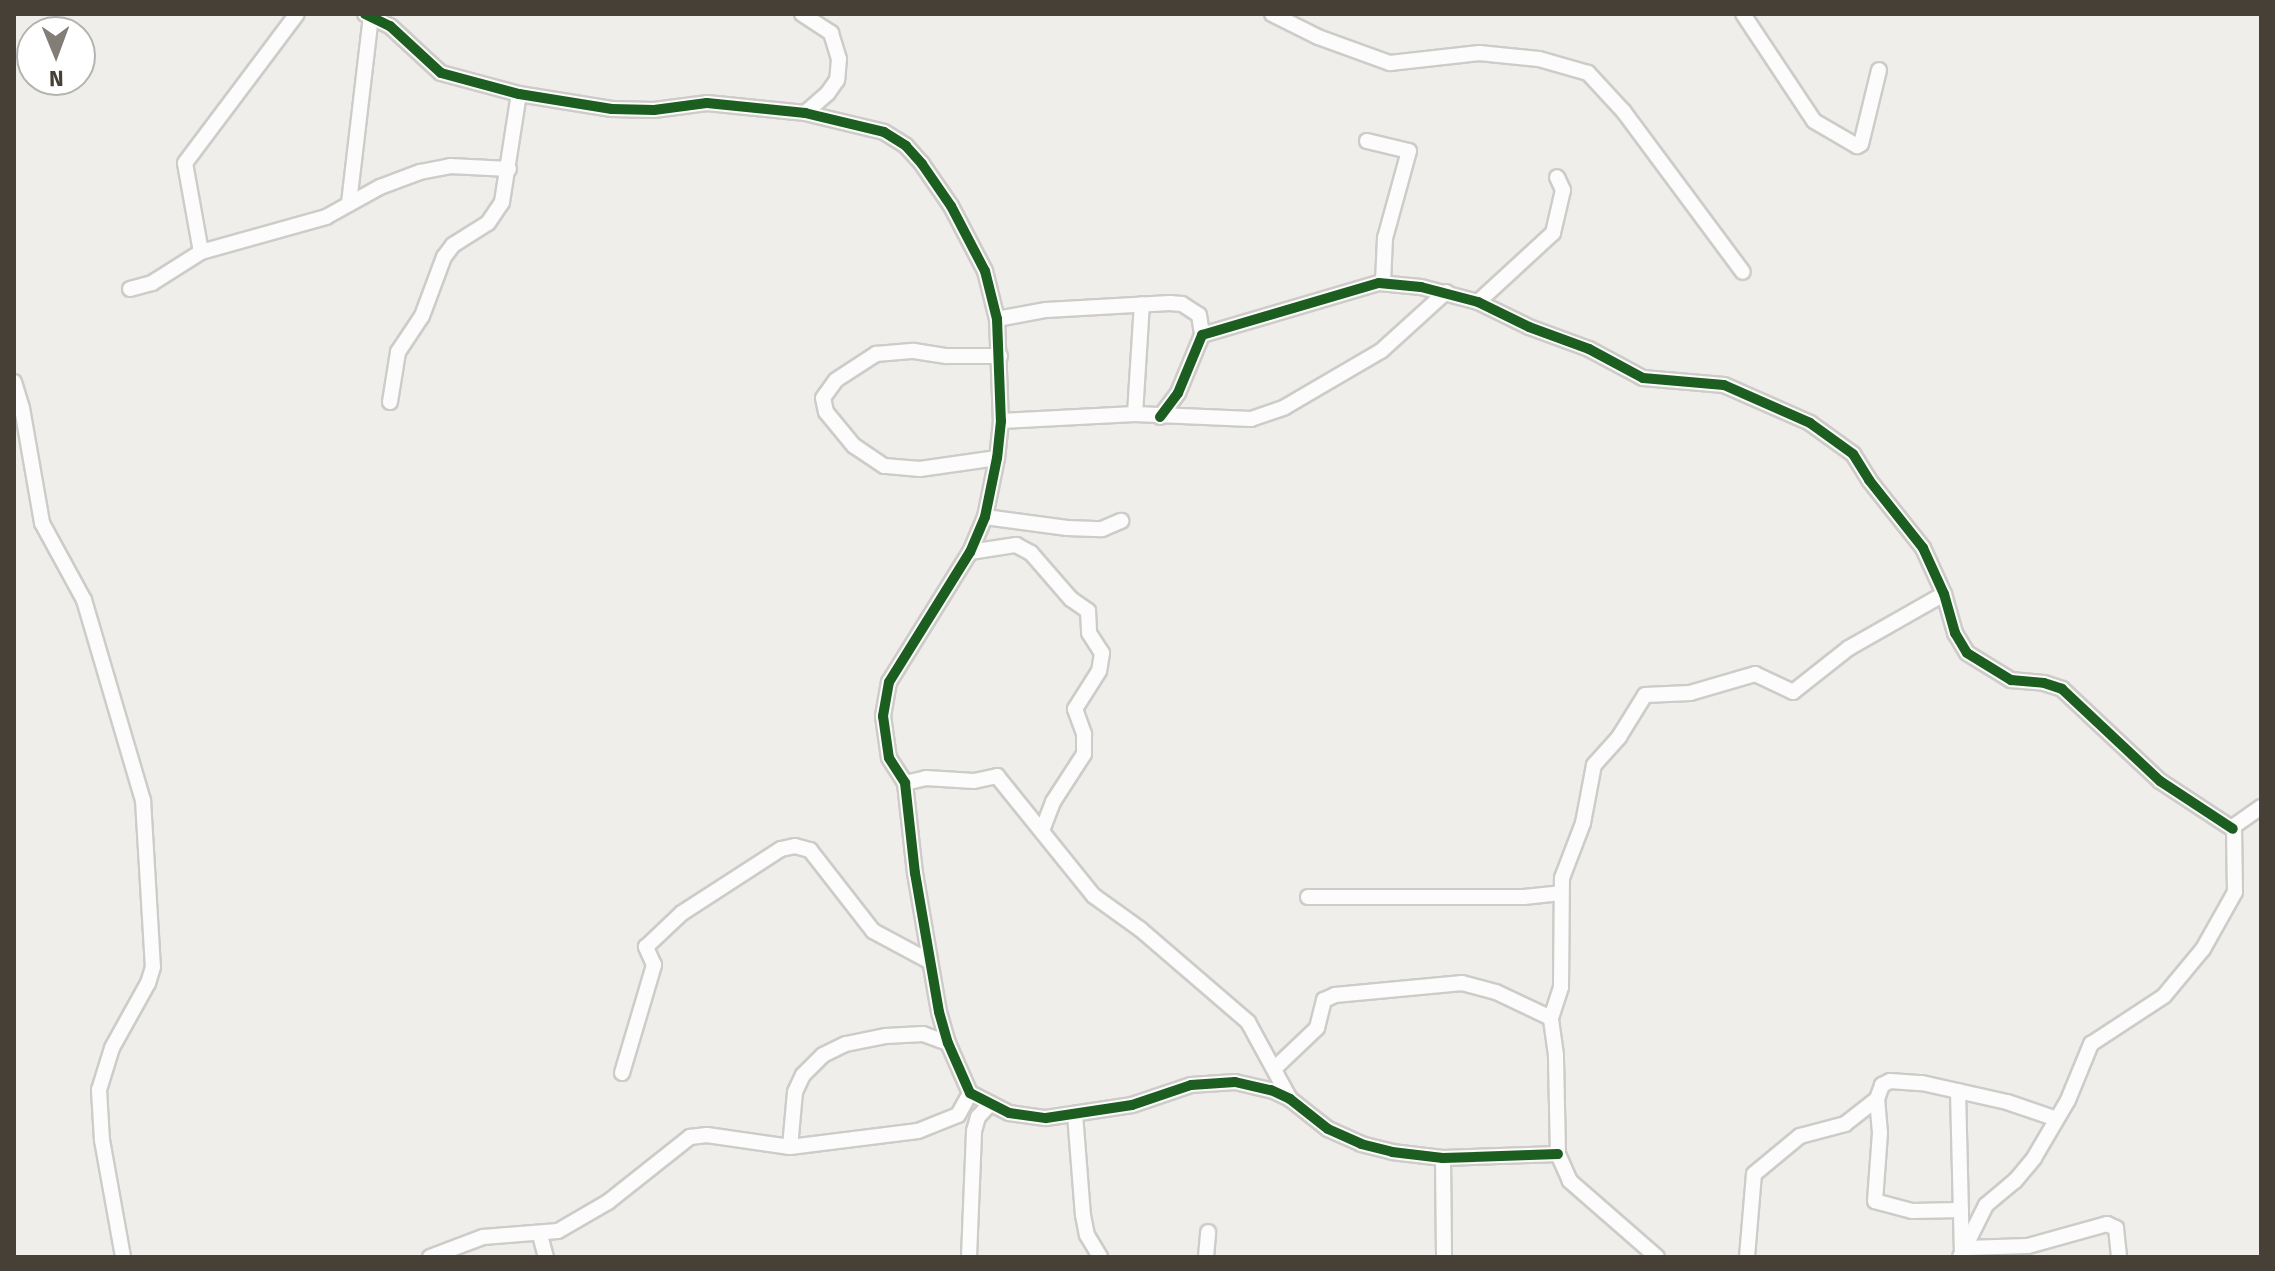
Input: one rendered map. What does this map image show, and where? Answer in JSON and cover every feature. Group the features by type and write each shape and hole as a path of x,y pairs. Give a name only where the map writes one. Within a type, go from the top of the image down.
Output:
{"street":[{"path":"201,252 185,163 297,14"},
{"path":"802,14 831,33 839,59 837,80 828,93 805,113"},
{"path":"1272,14 1318,37 1390,63 1479,53 1539,59 1588,73 1624,112 1743,272"},
{"path":"1743,14 1814,121 1857,146 1861,144 1879,70"},
{"path":"349,203 368,15 390,26 441,73 519,94 612,109 654,110 707,103 805,113 884,132 906,146 951,206 985,271 997,319 1000,356 1001,421 985,517 970,552 897,667 885,694 885,746 905,783 929,961 948,1043 970,1093 989,1105 1029,1117 1132,1105 1191,1085 1254,1085 1290,1099 1328,1129 1361,1144 1392,1152 1443,1158 1558,1154"},
{"path":"390,402 398,352 422,316 444,257 453,245 488,223 502,202 519,94"},
{"path":"1367,141 1409,151 1396,188 1383,246 1383,282"},
{"path":"130,289 152,283 201,252 306,225 380,187 435,169 469,166 509,169"},
{"path":"1478,302 1553,233 1563,190 1557,177"},
{"path":"1202,335 1383,282 1446,292 1478,302 1521,324 1589,349 1643,378 1724,385 1823,431 1853,454 1869,480 1907,525 1930,561 1944,594 1955,633 1967,653 2011,680 2044,683 2062,689 2160,781 2233,829"},
{"path":"1001,421 1135,414 1240,420 1285,407 1381,351 1446,292"},
{"path":"997,319 1046,310 1142,304 1182,304 1191,309 1199,315 1202,335 1178,393 1160,417"},
{"path":"1135,414 1142,304"},
{"path":"997,458 920,469 884,466 854,446 826,412 823,398 836,380 876,354 914,351 947,356 1000,356"},
{"path":"14,382 22,408 42,523 84,600 143,800 153,967 141,998 112,1048 99,1090 102,1140 123,1257"},
{"path":"985,517 1067,528 1102,529 1121,521"},
{"path":"970,552 1016,545 1031,553 1071,599 1088,611 1089,633 1102,653 1099,671 1075,709 1084,734 1084,754 1053,802 1042,830"},
{"path":"1657,1257 1570,1181 1558,1154 1556,1055 1551,1018 1561,987 1561,893 1564,867 1583,823 1594,765 1619,737 1642,697 1690,693 1755,674 1793,692 1849,648 1944,594"},
{"path":"905,783 926,778 974,781 997,776 1094,896 1140,929 1240,1014 1257,1033 1290,1099"},
{"path":"1963,1253 1979,1214 1991,1198 2026,1168 2054,1118 2068,1100 2091,1044 2164,996 2217,927 2235,892 2233,829 2239,820 2261,807"},
{"path":"622,1073 654,965 646,947 682,913 781,849 795,846 810,850 873,931 929,961"},
{"path":"1308,897 1524,897 1561,893"},
{"path":"1275,1068 1317,1028 1324,1000 1335,995 1462,983 1496,992 1551,1018"},
{"path":"790,1147 795,1092 803,1075 823,1055 846,1044 886,1036 923,1034 948,1043"},
{"path":"1961,1210 1912,1211 1875,1201 1880,1133 1879,1087 1890,1081 1922,1083 2021,1105 2054,1118"},
{"path":"1958,1091 1963,1253"},
{"path":"430,1257 483,1237 519,1232 540,1235 558,1231 585,1217 690,1137 707,1135 790,1147 918,1131 958,1115 970,1093"},
{"path":"1747,1257 1754,1174 1800,1136 1845,1124 1877,1099"},
{"path":"969,1257 974,1131 978,1117 989,1105"},
{"path":"1075,1114 1083,1215 1087,1235 1100,1257"},
{"path":"1443,1158 1444,1257"},
{"path":"1963,1253 2028,1246 2107,1224 2116,1228 2119,1257"},
{"path":"1206,1257 1208,1232"},
{"path":"540,1235 546,1257"}],"cycle path":[{"path":"365,14 390,26 441,73 519,94 612,109 654,110 707,103 805,113 884,132 906,146 951,206 985,271 997,319 1001,421 997,458 985,517 970,552 889,682 883,716 889,758 905,783 915,873 939,1012 948,1043 970,1093 1009,1113 1046,1118 1132,1105 1191,1085 1235,1082 1271,1090 1290,1099 1328,1129 1361,1144 1392,1152 1443,1158 1558,1154"},
{"path":"1160,417 1178,393 1202,335 1379,283 1421,287 1478,302 1529,327 1589,349 1643,378 1724,385 1810,423 1853,454 1869,480 1923,548 1944,594 1955,633 1967,653 2011,680 2044,683 2062,689 2160,781 2233,829"}]}
